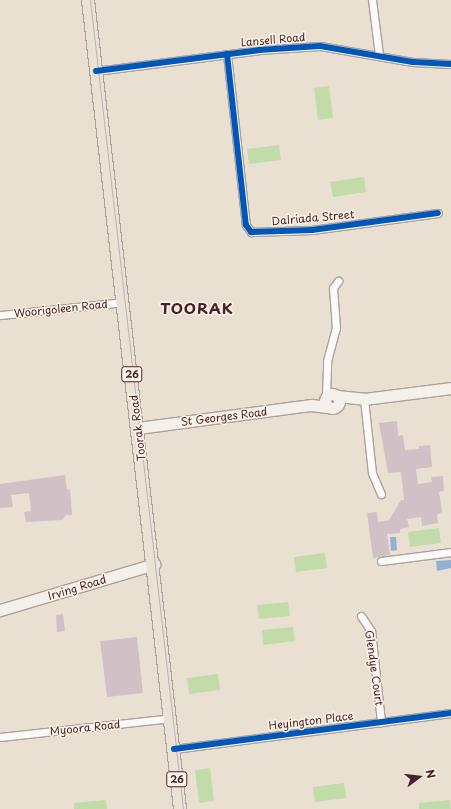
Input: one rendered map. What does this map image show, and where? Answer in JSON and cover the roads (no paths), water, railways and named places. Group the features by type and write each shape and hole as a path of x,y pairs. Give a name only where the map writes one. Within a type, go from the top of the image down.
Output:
{"main road":[{"name":"Toorak Road","path":"88,0 154,564 180,809"}],"street":[{"path":"372,0 379,55"},
{"name":"Lansell Road","path":"96,71 227,54 320,46 413,62 451,64"},
{"name":"Dalriada Street","path":"227,54 246,225 251,232 305,230 438,213"},
{"path":"331,400 327,361 336,328 333,288 338,281"},
{"name":"Woorigoleen Road","path":"0,315 123,302"},
{"name":"St Georges Road","path":"138,428 311,405 331,400 358,399 451,388"},
{"path":"358,399 372,473 381,494"},
{"path":"381,561 451,552"},
{"name":"Irving Road","path":"0,610 154,564"},
{"name":"Glendye Court","path":"361,616 371,631 381,722"},
{"name":"Heyington Place","path":"174,749 451,713"},
{"name":"Myoora Road","path":"0,737 171,718"}],"water":[{"path":"390,537 396,537 397,550 391,551"},
{"path":"451,560 451,568 437,571 436,561"}],"tram line":[{"path":"90,0 183,809"}],"district":[{"name":"TOORAK","path":"197,308"}]}
